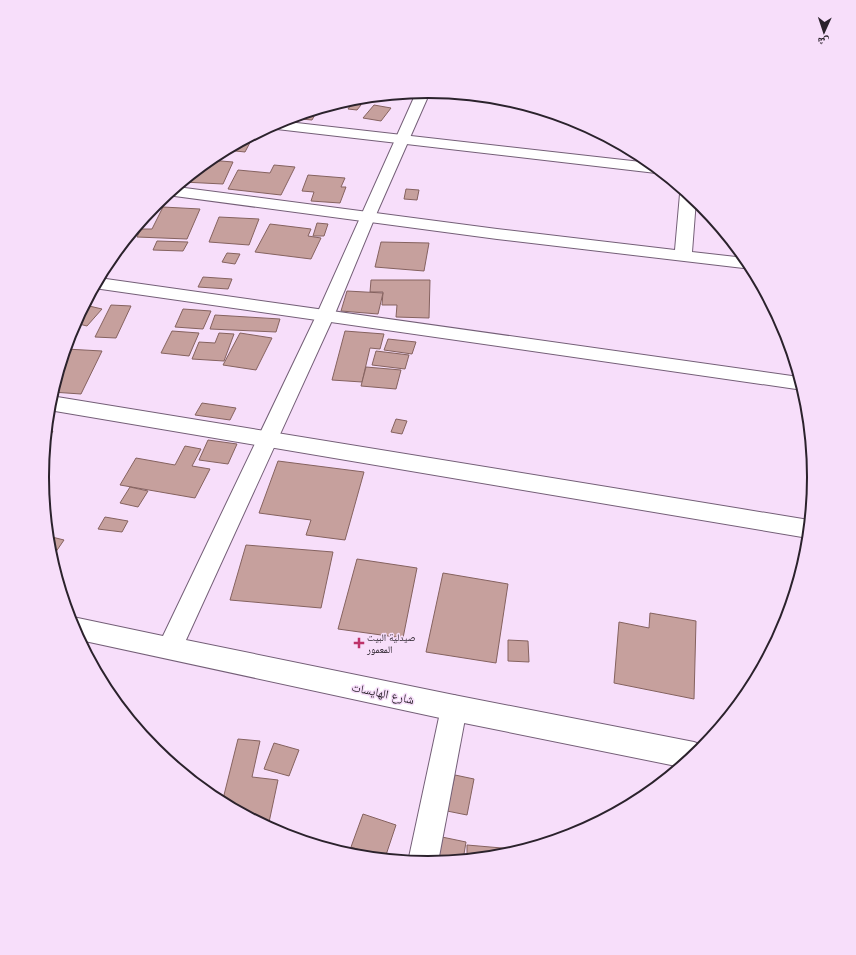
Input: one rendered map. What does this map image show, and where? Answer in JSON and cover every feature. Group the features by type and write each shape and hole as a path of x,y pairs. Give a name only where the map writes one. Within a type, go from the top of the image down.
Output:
{"street":[{"path":"170,648 325,316 420,98"},
{"path":"285,126 645,167"},
{"path":"179,192 497,234 740,263"},
{"path":"683,256 687,202"},
{"path":"102,285 795,383"},
{"path":"56,404 804,527"},
{"name":"شارع الهايسات","path":"81,630 454,708 686,754"},
{"path":"424,856 454,708"}],"building":[{"path":"361,105 357,110 348,109 349,107"},
{"path":"374,105 391,108 381,121 363,118"},
{"path":"314,116 312,120 305,119"},
{"path":"250,144 245,152 236,151"},
{"path":"219,161 233,162 223,184 191,182"},
{"path":"274,165 295,167 281,195 228,189 238,170 270,173"},
{"path":"308,175 345,178 341,187 346,187 340,203 311,201 314,192 302,191"},
{"path":"406,189 419,190 417,200 404,199"},
{"path":"163,207 200,209 187,239 137,237 142,229 152,229"},
{"path":"219,217 259,219 249,245 209,242"},
{"path":"317,223 328,224 324,236 313,236"},
{"path":"270,224 311,229 308,236 321,238 311,259 255,252"},
{"path":"157,241 188,242 183,251 153,250"},
{"path":"381,242 429,243 424,271 375,267"},
{"path":"227,253 240,254 235,264 222,262"},
{"path":"203,277 232,279 228,289 198,287"},
{"path":"371,280 430,280 429,318 396,317 397,305 382,305 383,292 370,292"},
{"path":"347,291 383,293 378,314 341,311"},
{"path":"111,305 131,306 116,338 95,337"},
{"path":"90,306 102,309 87,326 81,325"},
{"path":"183,309 211,311 203,329 175,327"},
{"path":"215,315 280,319 276,332 210,329"},
{"path":"172,331 199,333 189,356 161,353"},
{"path":"345,331 384,334 380,349 370,348 362,382 332,380"},
{"path":"219,333 234,334 224,361 192,359 199,342 215,343"},
{"path":"240,333 272,338 256,370 223,365"},
{"path":"388,339 416,342 412,354 384,350"},
{"path":"72,349 102,351 81,394 59,392"},
{"path":"376,351 409,355 405,369 372,365"},
{"path":"366,367 401,370 396,389 361,386"},
{"path":"202,403 236,408 230,420 195,415"},
{"path":"396,419 407,421 402,434 391,432"},
{"path":"208,440 237,444 228,464 199,460"},
{"path":"185,446 201,449 192,466 210,469 195,498 120,485 136,458 175,465"},
{"path":"278,461 364,472 345,540 306,535 311,520 259,513"},
{"path":"130,487 148,491 138,507 120,503"},
{"path":"105,517 128,521 122,532 98,529"},
{"path":"54,537 64,540 56,552"},
{"path":"246,545 333,552 321,608 230,600"},
{"path":"357,559 417,568 403,638 338,629"},
{"path":"443,573 508,584 496,663 426,652"},
{"path":"650,613 696,621 694,699 614,683 619,622 649,628"},
{"path":"508,640 528,641 529,662 508,661"},
{"path":"238,739 260,741 252,777 278,780 269,821 223,797"},
{"path":"274,743 299,750 289,776 264,769"},
{"path":"455,775 474,779 467,815 447,811"},
{"path":"363,814 396,825 386,854 351,847"},
{"path":"442,837 466,842 464,855 439,856"},
{"path":"467,845 505,848 477,853 467,854"}],"place":[{"name":"صيدلية البيت المعمور","path":"359,643"}]}
